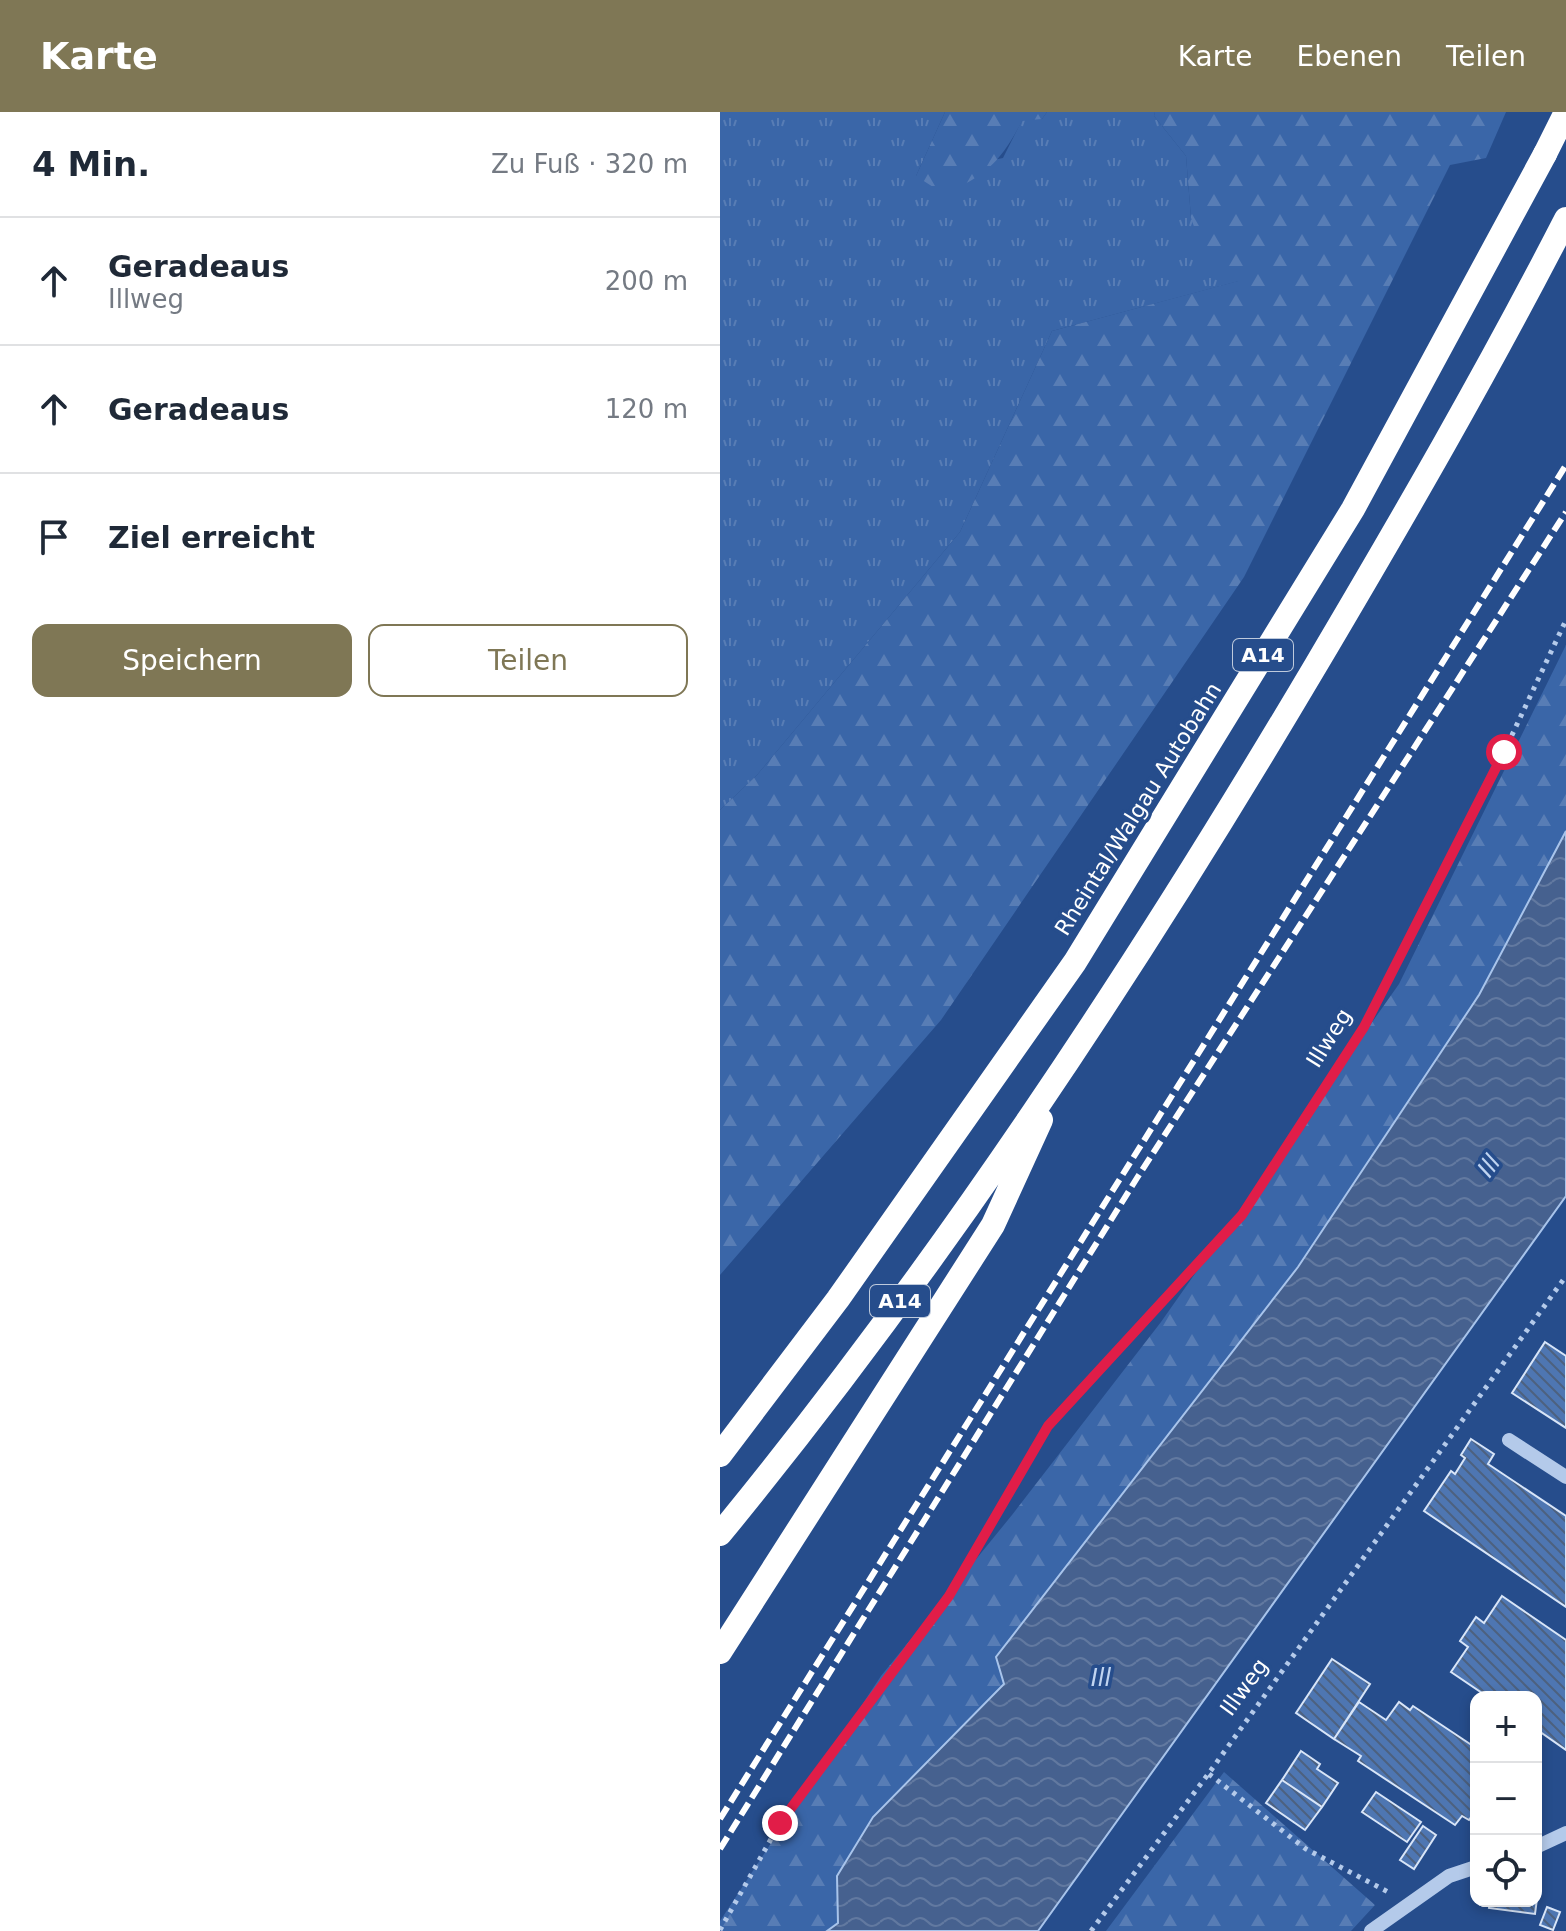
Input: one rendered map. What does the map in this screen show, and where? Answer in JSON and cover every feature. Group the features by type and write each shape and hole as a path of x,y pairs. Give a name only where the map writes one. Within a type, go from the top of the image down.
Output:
{"highway":[{"name":"Rheintal/Walgau Autobahn","path":"720,1455 838,1299 1075,962 1353,509 1566,112"},
{"name":"A14","path":"720,1534 926,1267 1069,1059 1241,792 1435,464 1566,219"},
{"path":"720,1652 993,1225 1069,1059"}],"street":[{"path":"1509,1440 1566,1477"},
{"path":"1542,1844 1566,1833"},
{"path":"1371,1931 1410,1900 1449,1876 1470,1869"}],"path":[{"name":"Illweg","path":"720,1930 780,1823 949,1596 1048,1426 1242,1215 1364,1027 1504,752 1566,620"},
{"name":"Illweg","path":"1091,1931 1209,1773 1566,1276"},
{"path":"1209,1773 1306,1849 1373,1886 1410,1900"}],"green space":[{"path":"720,112 945,112 916,176 1003,158 1022,120 1042,119 1047,112 1155,112 1154,116 1186,156 1191,218 1239,281 1052,331 960,532 757,775 720,810"},
{"path":"945,112 1047,112 1042,119 1022,121 1007,147 991,165 944,194 916,176"},
{"path":"1155,112 1506,112 1486,158 1450,165 1244,577 941,1020 720,1275 720,810 757,775 960,532 1052,331 1238,281 1206,261 1191,218 1186,156 1154,116"},
{"path":"1566,645 1566,831 1479,995 1298,1267 1005,1684 873,1817 837,1876 838,1923 827,1931 720,1931 720,1921 881,1676 1012,1515 1161,1322 1399,984"},
{"path":"1224,1772 1375,1905 1351,1931 1106,1931"}],"water":[{"name":"Ill","path":"1566,831 1566,1196 1038,1931 827,1931 838,1923 837,1876 873,1817 1004,1684 996,1657 1298,1267 1479,995"}],"building":[{"path":"1545,1342 1566,1356 1566,1428 1512,1393"},
{"path":"1471,1439 1494,1454 1488,1464 1566,1516 1566,1607 1424,1511 1451,1471 1455,1474 1465,1458 1461,1455"},
{"path":"1502,1596 1566,1640 1566,1750 1542,1733 1542,1691 1479,1691 1451,1672 1468,1647 1460,1641 1476,1617 1484,1623"},
{"path":"1332,1659 1370,1684 1334,1739 1296,1713"},
{"path":"1359,1702 1386,1720 1399,1702 1410,1710 1413,1706 1470,1744 1470,1819 1462,1816 1455,1825 1358,1761 1361,1756 1334,1739"},
{"path":"1301,1751 1320,1764 1317,1769 1338,1783 1322,1807 1282,1780"},
{"path":"1282,1780 1322,1807 1305,1830 1266,1803"},
{"path":"1376,1792 1421,1822 1407,1842 1362,1812"},
{"path":"1423,1826 1436,1835 1414,1869 1400,1860"},
{"path":"1489,1907 1536,1907 1535,1914"},
{"path":"1547,1907 1560,1912 1553,1930 1540,1925"}],"railway":[{"path":"720,1819 1566,465"},
{"path":"720,1849 1137,1178 1566,512"}],"route":[{"path":"780,1823 949,1596 1048,1426 1242,1215 1364,1027 1504,752"}]}
